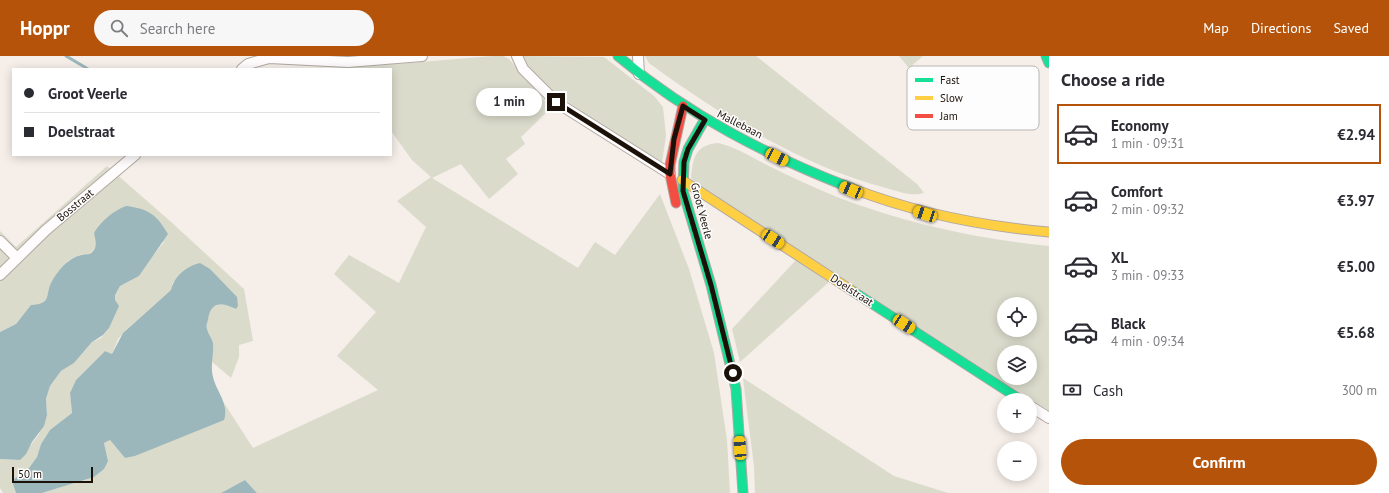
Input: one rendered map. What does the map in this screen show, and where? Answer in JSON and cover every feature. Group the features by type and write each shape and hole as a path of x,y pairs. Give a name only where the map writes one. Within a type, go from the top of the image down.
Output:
{"main road":[{"name":"Mallebaan","path":"618,56 683,106 705,120 790,164 851,190 925,214 1024,231 1049,232"},
{"path":"1046,56 1049,63"},
{"name":"Groot Veerle","path":"679,214 670,174 674,139 683,106"},
{"name":"Groot Veerle","path":"705,120 688,149 684,162 682,180 683,191 718,312 736,389 743,493"},
{"name":"Doelstraat","path":"682,180 1010,393"},
{"name":"Groot Veerle","path":"684,228 704,285 718,312"}],"street":[{"path":"243,68 248,64 270,58 348,62 422,56"},
{"path":"516,56 523,69 556,102 670,174"},
{"path":"638,56 640,74"},
{"name":"Bosstraat","path":"0,275 46,230 134,156"},
{"path":"0,241 17,258"},
{"path":"1037,410 1049,418"}],"green space":[{"path":"493,56 503,56 509,59 541,97 552,107 521,137 525,144 506,159 518,174 489,199 461,164 432,178 578,268 595,242 615,255 660,194 689,269 714,353 727,440 730,493 257,493 245,480 221,493 42,493 94,477 108,461 104,443 110,440 125,458 135,456 226,415 224,403 253,448 378,390 337,356 376,312 334,274 349,255 399,283 426,227 397,201 431,177 412,160 392,132 392,68 347,68"},
{"path":"522,56 604,57 654,96 663,107 666,136 662,162 652,158 579,110 540,80 527,66"},
{"path":"645,56 756,56 917,184 924,193 905,193 886,188 823,166 792,152 703,101 649,63"},
{"path":"899,56 923,56 911,66 907,66"},
{"path":"718,143 731,147 783,173 837,197 888,215 941,229 995,239 1049,246 1049,411 1037,403 1037,393 1021,393 1009,385 1037,385 1037,345 997,345 997,378 695,183 691,178 694,159 704,146"},
{"path":"107,166 244,289 253,341 239,345 239,357 231,378 211,361 212,344 207,330 207,320 208,314 214,306 224,305 236,309 238,306 173,282 171,290 127,329 118,339 112,354 105,351 76,380 70,393 72,413 47,435 41,444 37,457 29,468 14,479 13,484 16,493 3,493 0,488 0,459 20,460 39,434 47,415 46,399 50,386 61,371 74,363 92,342 101,338 109,328 115,295 120,286 139,276 150,259 164,242 97,245 90,254 84,254 72,258 55,275 45,301 38,305 31,306 16,324 0,332 0,231 16,247"},
{"path":"796,260 829,282 740,362 732,329"},
{"path":"743,378 894,476 948,493 755,493 754,467"}],"water":[{"path":"126,206 141,209 156,217 168,234 139,276 120,286 115,295 115,300 119,306 109,328 103,335 92,342 74,363 61,371 50,386 46,399 47,415 44,426 32,442 26,454 20,460 0,459 0,332 16,324 31,305 45,301 52,281 59,270 72,259 93,252 96,245 94,233 100,224 116,211"},
{"path":"200,263 210,269 237,297 238,306 236,309 222,304 214,306 209,314 207,324 207,328 213,343 212,373 224,403 224,420 135,456 125,458 110,440 104,443 108,461 104,469 94,477 42,493 16,493 13,484 14,479 29,468 37,457 41,444 50,430 72,413 70,393 76,380 105,351 112,354 123,333 171,290 175,281 185,269"},
{"path":"245,480 257,493 221,493"}],"waterway":[{"path":"66,56 86,68"}],"traffic: fast":[{"path":"618,56 672,97 729,132 789,162 851,188"},
{"path":"1046,56 1049,63"},
{"path":"705,119 688,149 684,162 683,191 711,285 736,389 743,493"},
{"path":"851,290 1010,393"}],"traffic: slow":[{"path":"682,180 851,290"},
{"path":"851,188 899,205 948,217 998,226 1049,232"}],"traffic: jam":[{"path":"676,203 670,174 670,165 683,106"}],"route":[{"path":"556,102 670,174 674,139 683,106 705,120 688,149 684,162 682,180 683,191 711,285 733,373"}]}
